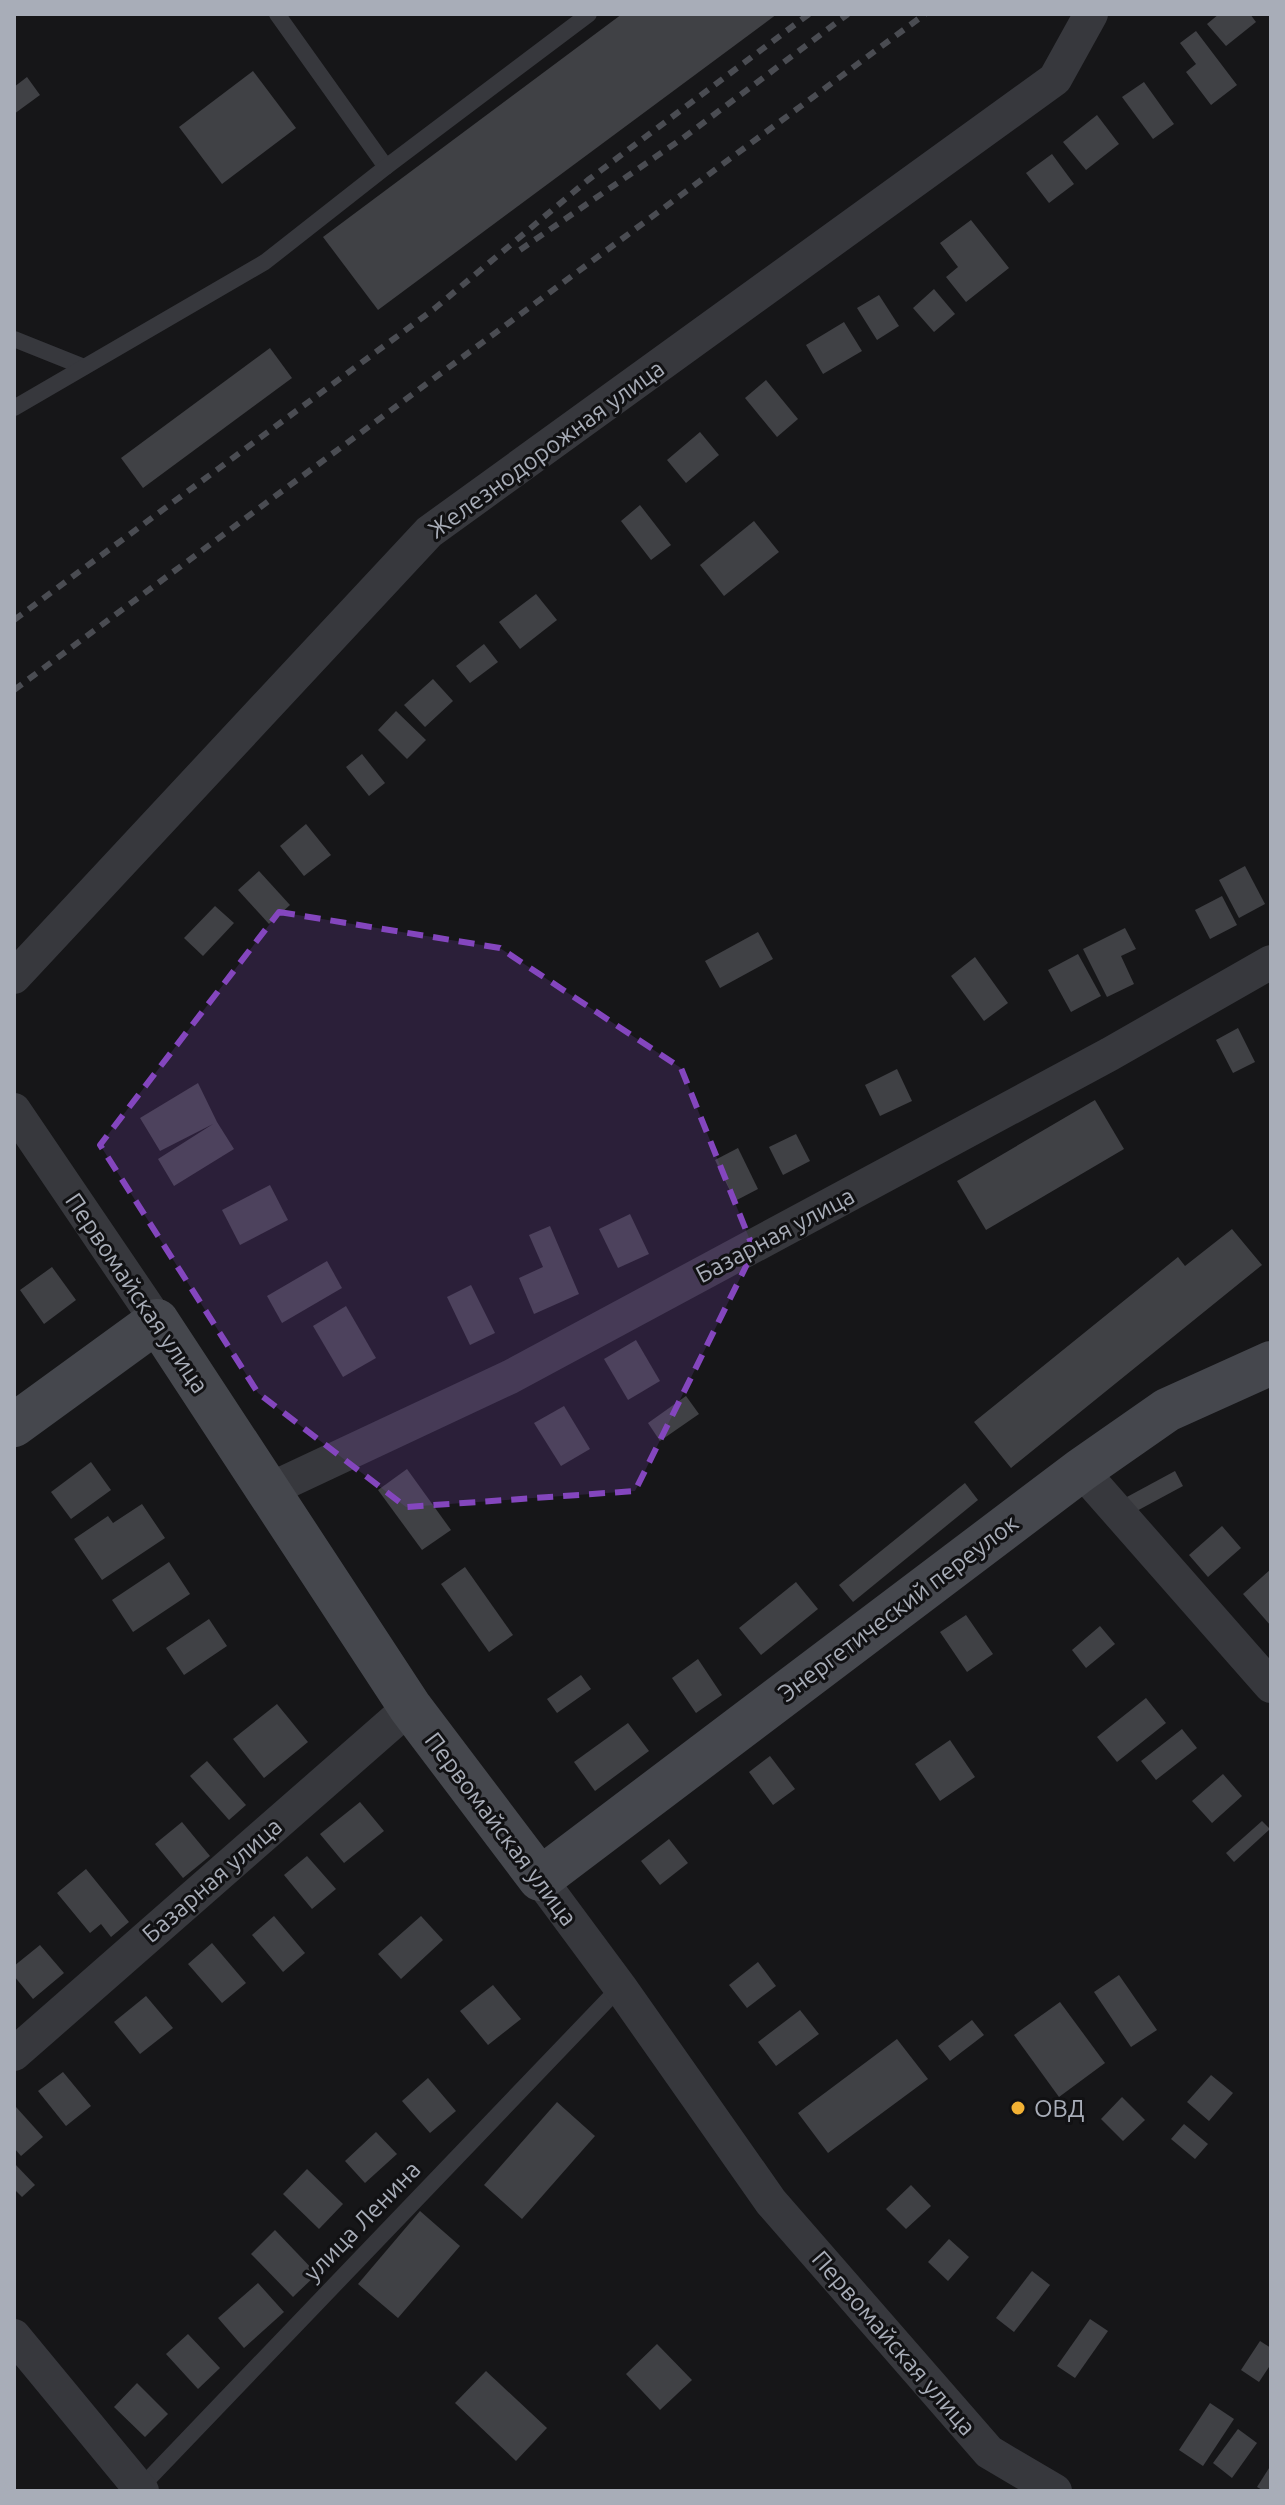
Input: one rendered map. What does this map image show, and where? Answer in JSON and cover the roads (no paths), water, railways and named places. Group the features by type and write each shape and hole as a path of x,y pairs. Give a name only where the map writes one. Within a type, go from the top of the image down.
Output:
{"street":[{"name":"Железнодорожная улица","path":"14,977 429,532 1055,79 1091,14"},
{"name":"Базарная улица","path":"269,1490 510,1377 1110,1054 1271,962"},
{"name":"Первомайская улица","path":"14,1110 157,1321 410,1707 620,1987 771,2202 989,2452 1055,2491"},
{"path":"14,1425 157,1321"},
{"name":"Энергетический переулок","path":"540,1879 1081,1470 1167,1410 1271,1363"},
{"path":"1081,1470 1271,1686"},
{"name":"Базарная улица","path":"14,2054 410,1707"},
{"path":"14,2336 141,2490"}],"lane":[{"path":"277,14 386,167"},
{"path":"14,408 265,262 589,14"},
{"path":"14,339 84,367"},
{"name":"улица Ленина","path":"141,2490 620,1987"}],"railway":[{"path":"14,620 434,309 588,180 809,14"},
{"path":"520,250 683,138 848,14"},
{"path":"14,690 925,14"}],"place":[{"name":"ОВД","path":"1018,2108"}]}
